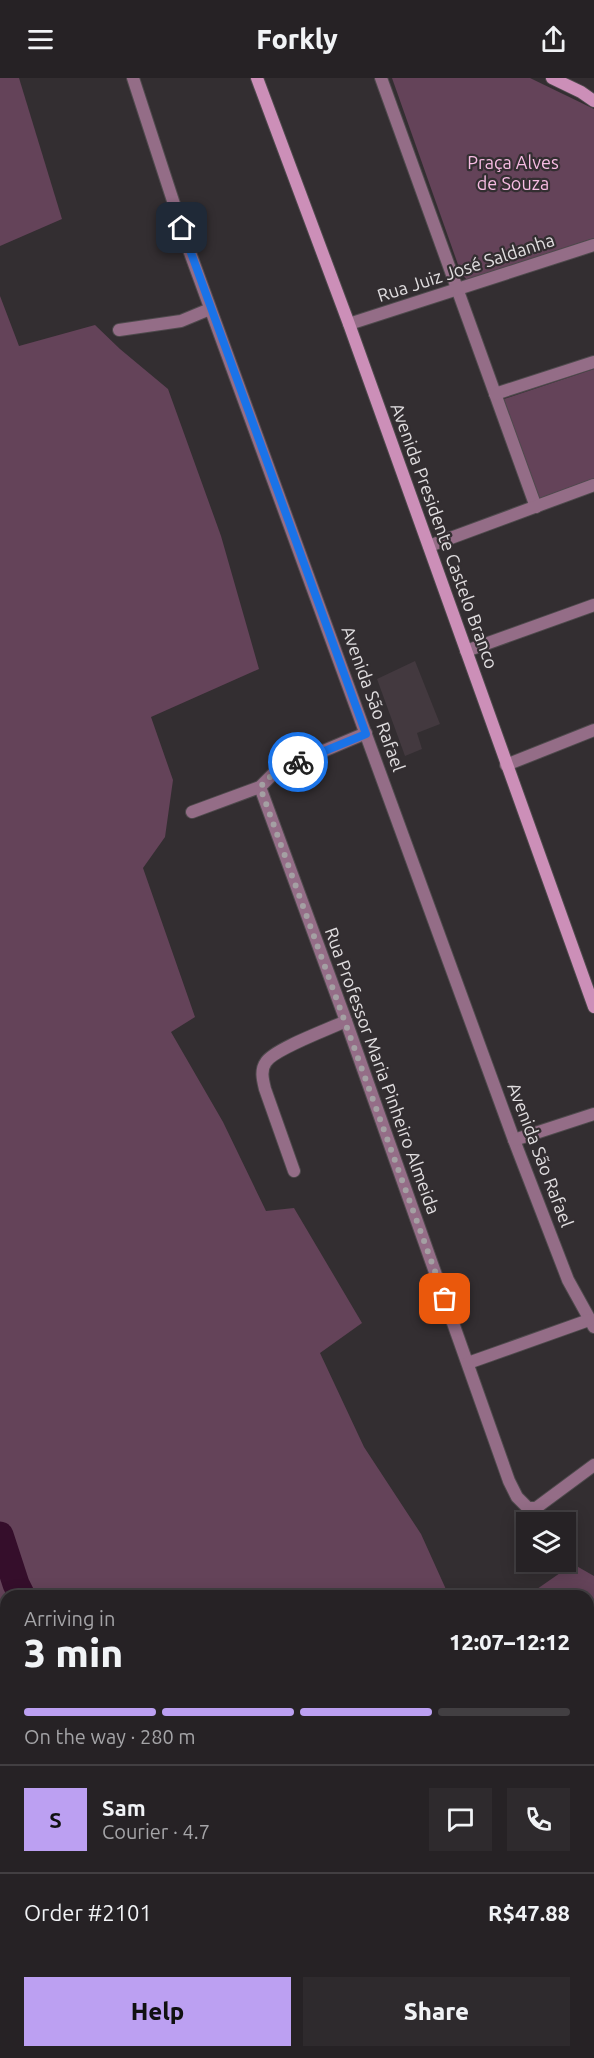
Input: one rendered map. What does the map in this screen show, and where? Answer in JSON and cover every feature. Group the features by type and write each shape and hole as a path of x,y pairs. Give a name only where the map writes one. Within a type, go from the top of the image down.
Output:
{"main road":[{"name":"Avenida Presidente Castelo Branco","path":"257,78 349,324 507,765 589,978 594,1007"},
{"path":"552,78 594,101"}],"street":[{"name":"Avenida São Rafael","path":"133,78 210,309 514,1140 568,1280 592,1323"},
{"path":"381,78 536,507"},
{"name":"Rua Juiz José Saldanha","path":"349,324 594,245"},
{"path":"119,330 181,321 210,309"},
{"path":"495,394 594,362"},
{"path":"429,546 594,485"},
{"path":"466,651 594,605"},
{"path":"507,765 594,730"},
{"path":"192,812 260,787 276,771 366,734"},
{"name":"Rua Professor Maria Pinheiro Almeida","path":"260,787 346,1021 509,1481 522,1504 528,1508 536,1508 594,1465"},
{"path":"294,1171 262,1080 263,1067 273,1054 346,1021"},
{"path":"514,1140 594,1114"},
{"path":"468,1363 592,1323"}],"shaded area":[{"path":"415,661 440,724 417,733 422,749 405,756 377,679"}],"green space":[{"path":"0,78 19,78 62,219 0,246"},
{"name":"Praça Alves de Souza","path":"392,78 530,78 594,109 594,238 467,280 461,273"},
{"path":"0,296 19,346 95,325 168,389 221,536 259,669 151,717 173,780 165,837 143,868 195,1017 171,1032 223,1122 266,1211 294,1208 362,1323 320,1353 364,1447 421,1534 446,1590 0,1590"},
{"path":"594,369 594,485 539,502 504,399"},
{"path":"576,1566 594,1576 594,1590 536,1590 562,1572 576,1572"}],"waterway":[{"path":"0,1535 19,1590"}],"way so far":[{"path":"298,762 276,771 260,787 445,1299"}],"route":[{"path":"182,228 366,734 298,762"}]}
